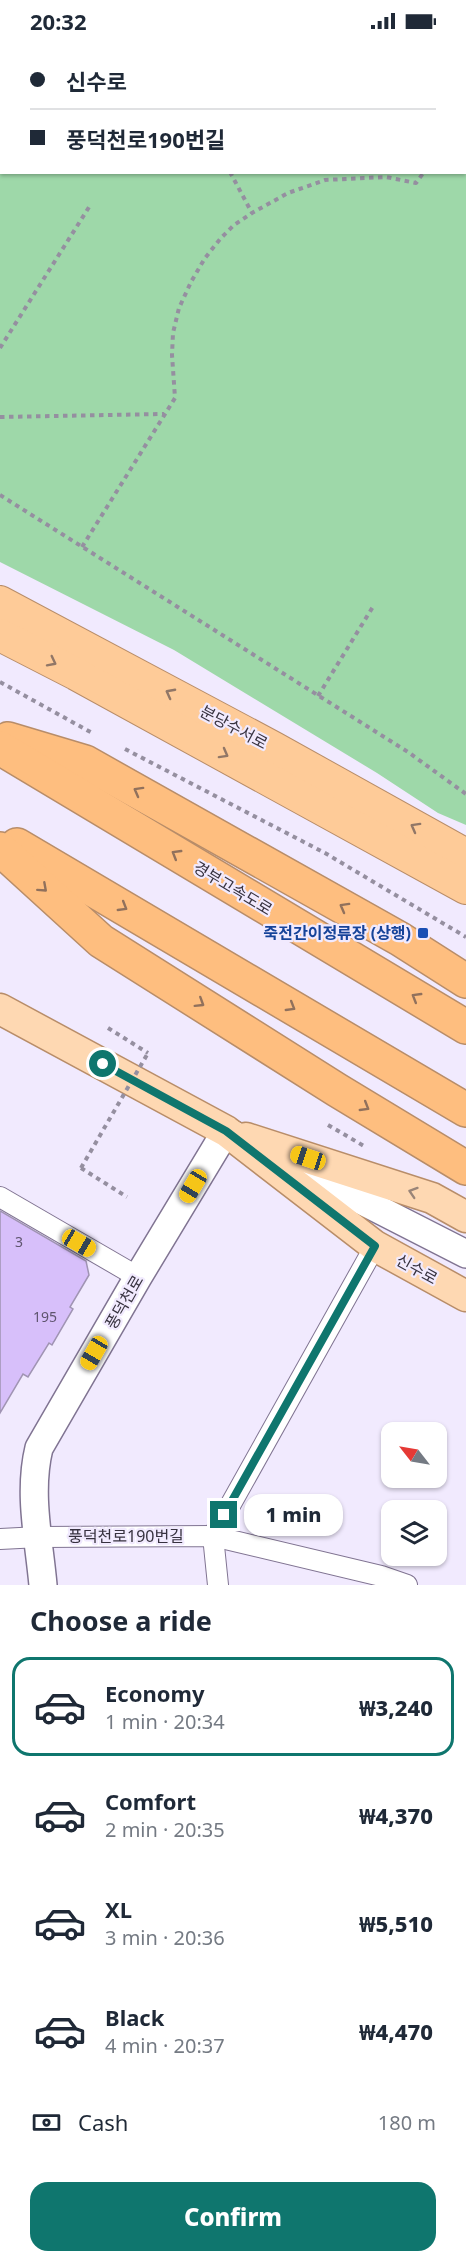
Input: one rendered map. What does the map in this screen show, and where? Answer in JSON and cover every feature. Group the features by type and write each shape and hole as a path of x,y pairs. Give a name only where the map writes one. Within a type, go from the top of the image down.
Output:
{"highway":[{"name":"분당수서로","path":"0,602 274,748 466,855"},
{"name":"분당수서로","path":"0,635 86,679 466,888"},
{"path":"0,736 85,762 400,939 466,981"},
{"name":"경부고속도로","path":"0,748 466,1027"},
{"path":"0,835 466,1110"},
{"path":"0,849 101,941 337,1090 466,1168"}],"main road":[{"name":"신수로","path":"0,1009 226,1131 375,1246 466,1296"},
{"name":"신수로","path":"226,1131 432,1198 466,1217"},
{"path":"226,1131 466,1254"},
{"name":"풍덕천로","path":"43,1585 34,1493 34,1469 39,1448 226,1131"}],"street":[{"path":"0,1197 138,1277"},
{"path":"218,1585 213,1536 375,1246"},
{"name":"풍덕천로190번길","path":"0,1539 213,1536 381,1581 407,1585"}],"path":[{"path":"231,174 252,213"},
{"path":"82,547 175,398 172,355 173,333 179,308 205,258 234,225 288,193 325,180 386,177 417,183 423,174"},
{"path":"0,348 91,204"},
{"path":"0,417 165,414"},
{"path":"0,495 408,752 466,794"},
{"path":"318,696 374,605"},
{"path":"0,682 103,738"},
{"path":"124,749 325,853 466,937"},
{"path":"108,1028 148,1053 81,1168 127,1197"},
{"path":"328,1125 354,1140"}],"green space":[{"path":"0,174 466,174 466,825 438,813 377,773 174,650 0,562"}],"building":[{"path":"0,1211 86,1261 89,1275 70,1307 73,1309 52,1345 49,1343 28,1377 23,1374 0,1413"}],"place":[{"name":"죽전간이정류장 (상행)","path":"423,933"}],"route":[{"path":"103,1064 226,1131 375,1246 224,1515"}]}
